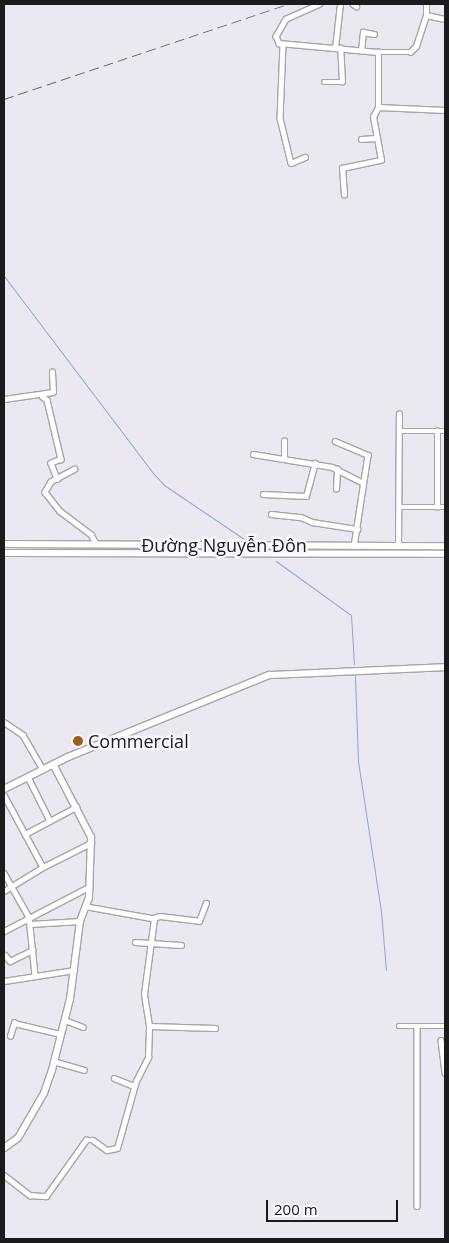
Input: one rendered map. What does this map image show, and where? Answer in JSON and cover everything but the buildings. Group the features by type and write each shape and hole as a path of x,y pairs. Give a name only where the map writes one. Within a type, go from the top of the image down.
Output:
{"street":[{"path":"305,157 291,163 280,118 283,44 276,36 286,19 320,4"},
{"path":"324,82 342,82 338,48 340,4"},
{"path":"283,44 378,52 414,50 426,15 426,4"},
{"path":"426,15 445,19"},
{"path":"361,51 363,32 374,34"},
{"path":"344,195 342,168 380,160 374,116 378,107 378,52"},
{"path":"378,107 445,110"},
{"path":"361,139 376,138"},
{"path":"4,399 42,396 53,392 52,372"},
{"path":"42,396 47,400 61,459 51,463 57,479"},
{"path":"398,554 399,414"},
{"path":"399,431 445,431"},
{"path":"437,431 437,506"},
{"path":"284,441 284,459"},
{"path":"335,441 368,453 362,482 353,554"},
{"path":"253,454 315,463 337,469 362,482"},
{"path":"263,494 306,496 315,463"},
{"path":"75,469 47,486 46,495 60,511 90,534 96,544"},
{"path":"336,489 337,469"},
{"path":"398,506 445,506"},
{"path":"271,514 301,516 312,522 357,528"},
{"name":"Đường Nguyễn Đôn","path":"4,544 445,546"},
{"path":"213,553 214,545"},
{"name":"Đường Nguyễn Đôn","path":"4,554 445,554"},
{"path":"4,789 53,764 269,675 445,667"},
{"path":"4,722 22,735 43,769"},
{"path":"4,1148 14,1143 44,1093 65,1020 80,921 87,907 90,887 92,843 76,807 53,764"},
{"path":"28,777 50,821"},
{"path":"4,795 43,867"},
{"path":"25,834 76,807"},
{"path":"6,888 92,843"},
{"path":"4,873 6,888 29,918 35,975"},
{"path":"4,931 90,887"},
{"path":"87,907 153,918 160,916 199,920 206,903"},
{"path":"4,1175 30,1195 46,1196 86,1140 93,1140 108,1150 117,1148 134,1086 148,1057 149,1026 144,994 152,943 153,918"},
{"path":"30,924 80,921"},
{"path":"135,942 181,945"},
{"path":"5,955 10,961 33,950"},
{"path":"4,981 74,970"},
{"path":"65,1020 83,1027"},
{"path":"10,1036 14,1023 60,1034"},
{"path":"149,1026 215,1028"},
{"path":"399,1026 445,1026"},
{"path":"417,1026 417,1206"},
{"path":"441,1040 445,1073"},
{"path":"53,1061 84,1070"},
{"path":"114,1078 134,1086"}],"waterway":[{"path":"4,276 153,473 164,485 244,539"},
{"path":"276,561 351,615 354,664"},
{"path":"355,676 358,761 381,911 386,970"}],"railway":[{"path":"4,99 288,4"}],"place":[{"name":"Commercial","path":"78,741"}]}
